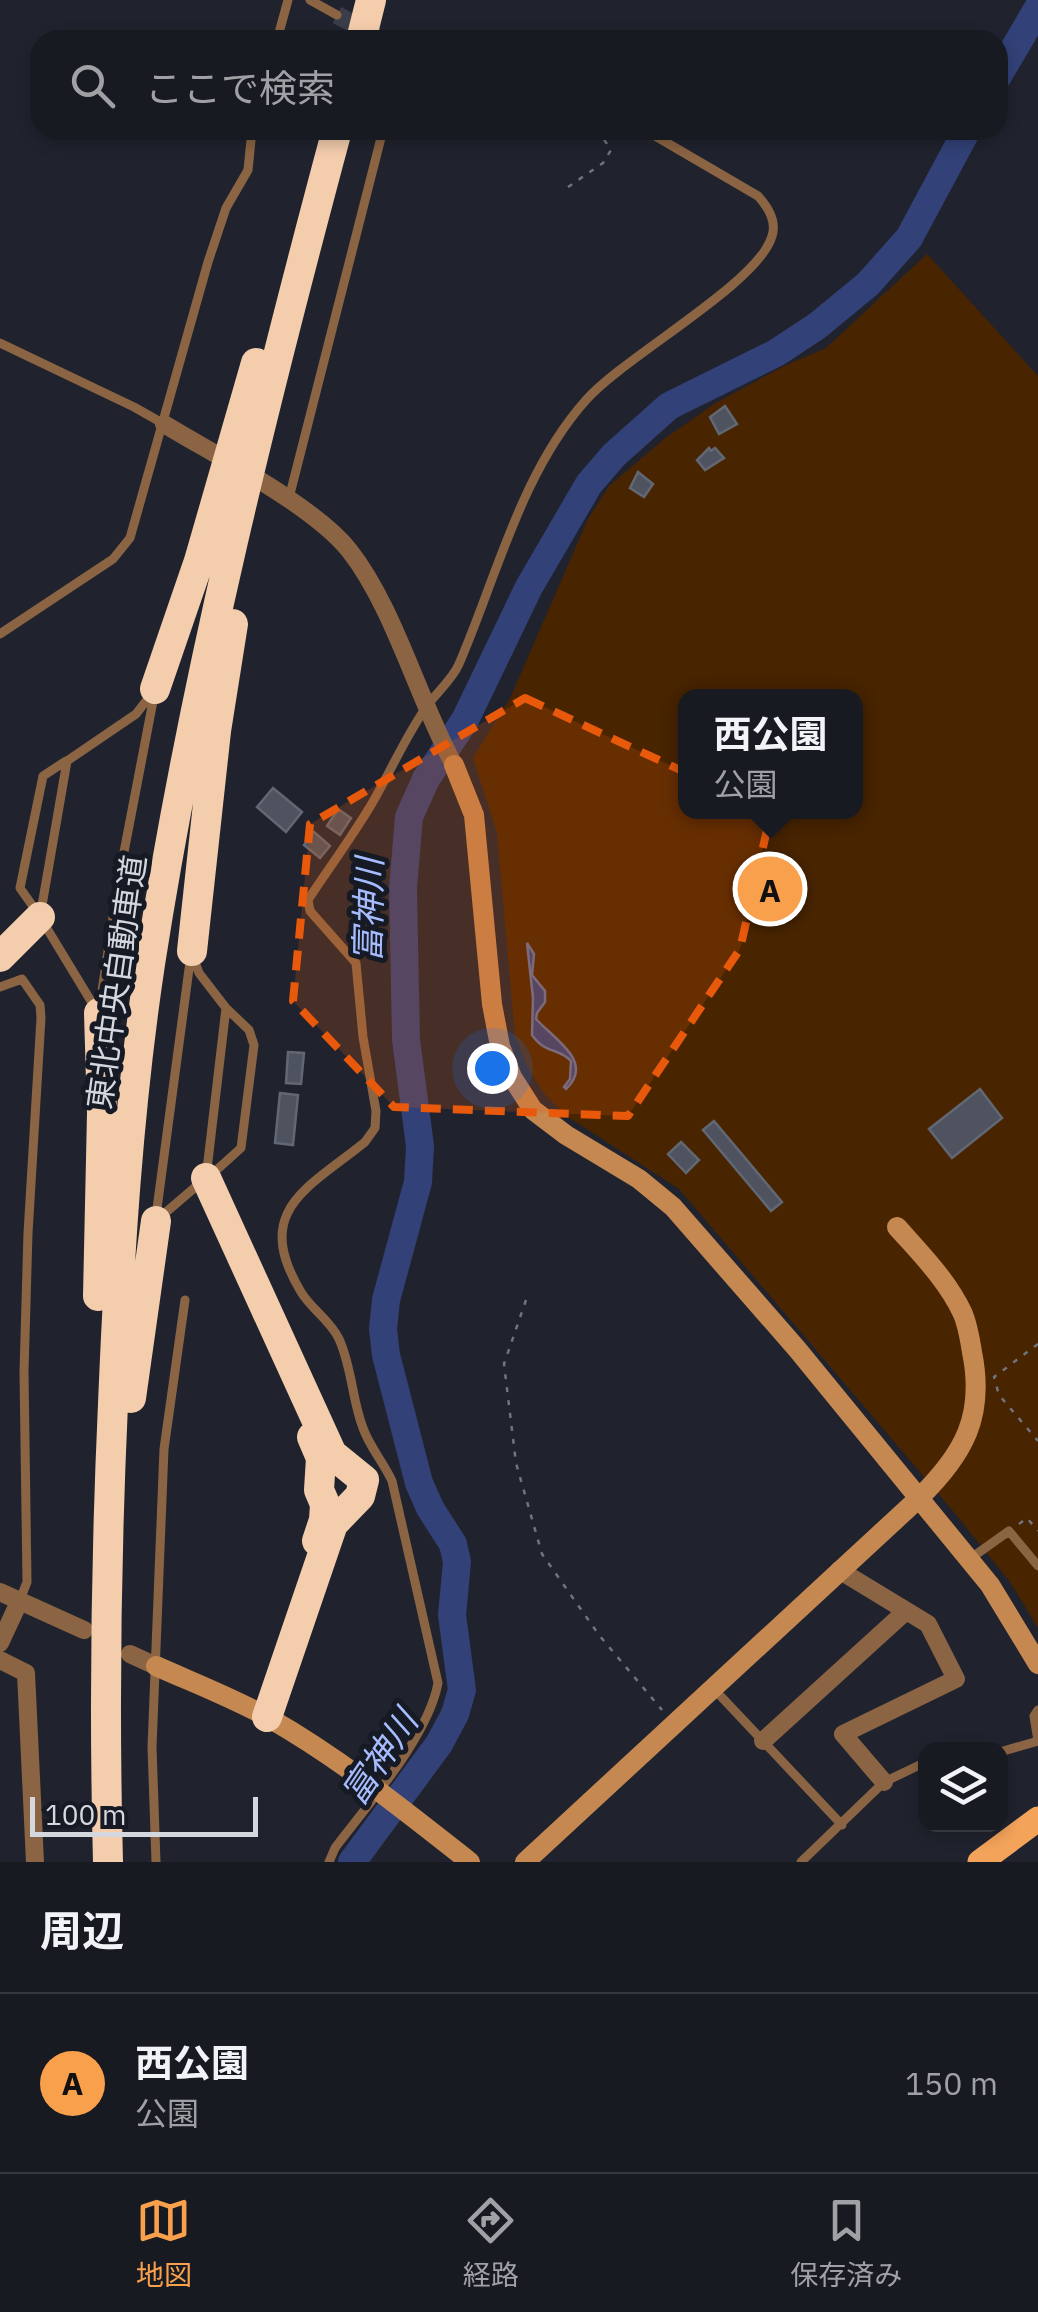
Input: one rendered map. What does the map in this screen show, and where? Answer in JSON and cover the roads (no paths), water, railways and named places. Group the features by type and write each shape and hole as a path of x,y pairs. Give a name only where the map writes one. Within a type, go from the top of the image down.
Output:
{"highway":[{"path":"364,30 372,0"},
{"path":"260,406 296,231 334,142"},
{"name":"東北中央自動車道","path":"108,1862 105,1739 94,1620 131,1116 150,966 197,696 239,499 260,406 334,142"},
{"path":"155,689 239,499"},
{"path":"192,951 239,499"},
{"path":"0,937 34,908"},
{"path":"0,958 34,908"},
{"path":"94,1620 102,1113 98,1013"},
{"path":"201,1182 321,1458 324,1520 278,1660 267,1717"},
{"path":"201,1182 332,1454 364,1480 360,1496 333,1524 267,1717"},
{"path":"105,1739 117,1666 125,1457 156,1221"}],"main road":[{"path":"980,1862 1038,1820"}],"street":[{"path":"164,424 289,501 331,532 364,572 474,815 492,1004 500,1046 512,1077 534,1110 566,1135 639,1179 673,1207 797,1349 990,1585 1038,1664"},
{"path":"525,1862 943,1474 975,1414 975,1366 965,1318 923,1256 897,1227"},
{"path":"840,1570 928,1624 956,1679 843,1734 884,1782"},
{"path":"0,1592 94,1620"},
{"path":"0,1643 20,1600"},
{"path":"763,1741 906,1611"},
{"path":"130,1654 267,1717 380,1790 470,1862"},
{"path":"0,1660 26,1672 35,1862"}],"lane":[{"path":"280,30 288,0"},
{"path":"310,0 337,15"},
{"path":"0,634 114,559 130,538 220,226 248,170 251,140"},
{"path":"289,501 381,140"},
{"path":"329,1862 434,1704 438,1684 392,1482 381,1456 364,1434 340,1342 330,1322 302,1294 284,1258 280,1234 286,1209 365,1142 374,1128 376,1111 356,963 310,912 308,900 369,808 426,707 457,669 500,556 547,454 569,420 638,353 687,320 758,262 773,235 771,212 758,196 662,140"},
{"path":"0,344 164,424"},
{"path":"98,1013 20,888 42,776 136,714 155,689"},
{"path":"98,1013 155,689"},
{"path":"34,908 67,760"},
{"path":"156,1221 241,1148 254,1045 249,1030 198,974 192,951"},
{"path":"156,1221 192,951"},
{"path":"0,987 22,979 40,1005 42,1018 24,1352 27,1582 20,1600"},
{"path":"201,1182 226,1008"},
{"path":"156,1862 152,1747 164,1450 184,1300"},
{"path":"969,1560 1009,1531 1038,1566"},
{"path":"712,1687 842,1824"},
{"path":"1008,1749 1038,1740 1034,1716 1038,1710"},
{"path":"801,1862 884,1782 918,1766"}],"water":[{"path":"527,943 534,954 532,975 545,991 545,1002 536,1019 574,1060 574,1079 566,1089 571,1061 542,1046 532,1035 533,998"}],"waterway":[{"name":"富神川","path":"1008,59 1038,8"},
{"name":"富神川","path":"352,1862 439,1744 462,1690 452,1615 457,1562 453,1544 419,1483 383,1329 386,1300 418,1182 420,1146 406,1040 403,888 409,817 426,779 465,720 529,587 589,484 614,455 669,406 776,353 868,284 909,238 962,140"}],"tunnel":[{"path":"337,15 365,30"}],"place":[{"name":"西公園","path":"770,889"}]}
